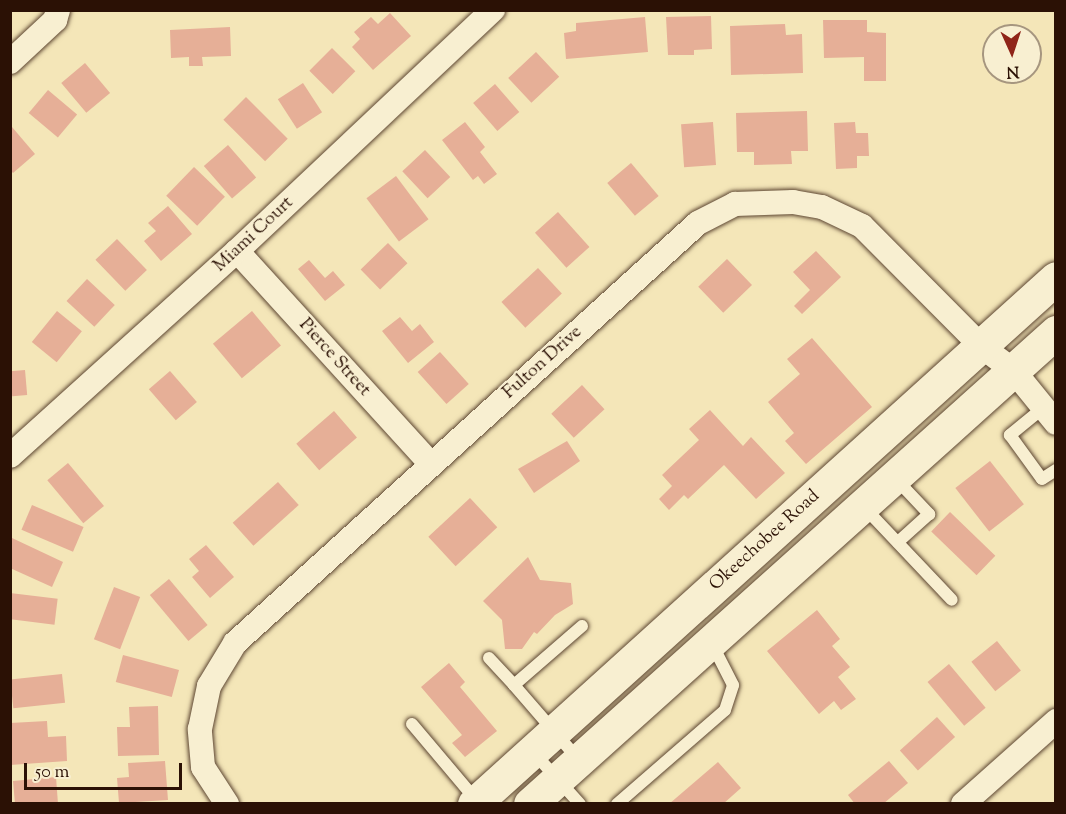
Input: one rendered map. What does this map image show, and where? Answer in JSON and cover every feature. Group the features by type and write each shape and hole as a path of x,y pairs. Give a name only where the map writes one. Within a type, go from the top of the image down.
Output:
{"main road":[{"name":"Okeechobee Road","path":"476,802 1056,278"},
{"name":"Okeechobee Road","path":"530,804 1056,332"}],"street":[{"path":"10,62 55,20 58,10"},
{"name":"Miami Court","path":"10,456 237,251 493,10"},
{"name":"Fulton Drive","path":"226,804 203,767 200,729 209,686 235,643 698,223 735,204 793,202 822,207 862,226 981,346 1013,370 1049,415"},
{"name":"Pierce Street","path":"237,251 431,464"},
{"path":"963,804 1056,721"}],"lane":[{"path":"1049,415 1010,435 1042,479 1056,470"},
{"path":"893,477 929,514 897,542"},
{"path":"862,505 952,600"},
{"path":"514,685 582,626"},
{"path":"617,804 725,710 733,685 711,641"},
{"path":"489,658 514,685 543,742 568,769 580,804"},
{"path":"412,724 476,802"},
{"path":"543,742 568,769"}],"building":[{"path":"390,13 411,36 373,70 352,47 360,39 354,32 371,17 378,24"},
{"path":"711,16 712,49 694,50 694,55 668,55 666,17"},
{"path":"645,17 648,52 566,59 564,33 576,31 576,23"},
{"path":"823,20 867,20 867,32 886,33 886,81 864,81 864,57 824,58"},
{"path":"785,24 786,35 802,34 803,73 731,75 730,26"},
{"path":"230,27 231,56 202,57 203,66 189,66 189,57 171,58 170,30"},
{"path":"332,48 355,71 333,94 309,71"},
{"path":"536,52 559,77 531,103 508,78"},
{"path":"85,63 110,93 86,113 61,83"},
{"path":"303,83 322,112 297,129 278,99"},
{"path":"495,84 519,112 497,131 473,103"},
{"path":"48,90 77,114 58,137 29,113"},
{"path":"246,97 288,139 265,161 223,120"},
{"path":"807,111 808,151 791,151 792,164 754,165 754,152 737,152 736,113"},
{"path":"465,122 485,147 480,152 497,174 484,184 478,176 473,180 442,140"},
{"path":"713,122 716,165 684,167 681,124"},
{"path":"855,122 856,133 868,133 869,156 857,156 857,168 836,169 834,123"},
{"path":"12,127 35,154 13,173 10,170"},
{"path":"228,145 256,177 232,198 204,166"},
{"path":"425,150 450,177 428,198 402,171"},
{"path":"631,163 659,196 635,216 607,183"},
{"path":"194,167 225,197 197,226 166,196"},
{"path":"396,176 428,219 399,241 366,198"},
{"path":"168,206 192,234 161,261 144,241 156,231 148,223"},
{"path":"558,212 589,247 566,268 535,233"},
{"path":"117,239 147,270 125,291 95,260"},
{"path":"388,243 407,263 380,290 361,269"},
{"path":"816,251 841,277 802,314 794,306 810,290 793,272"},
{"path":"727,259 752,285 723,313 698,287"},
{"path":"309,260 325,278 333,271 345,285 325,301 298,269"},
{"path":"538,268 562,294 525,328 501,302"},
{"path":"87,279 115,305 94,327 67,301"},
{"path":"57,311 82,331 57,362 32,342"},
{"path":"252,311 281,345 242,378 213,344"},
{"path":"400,317 412,331 420,324 434,342 408,363 382,331"},
{"path":"812,338 872,407 806,464 785,441 794,433 768,402 800,374 787,359"},
{"path":"440,352 469,384 446,404 418,372"},
{"path":"25,370 27,395 12,396 10,371"},
{"path":"170,371 197,402 176,420 149,389"},
{"path":"582,385 605,409 574,438 551,414"},
{"path":"710,410 743,446 751,437 785,473 756,499 724,465 688,499 684,495 669,510 659,499 672,486 662,475 699,440 689,429"},
{"path":"334,411 357,437 319,470 296,444"},
{"path":"567,441 580,461 534,493 518,469"},
{"path":"990,461 1024,504 989,531 955,488"},
{"path":"68,463 104,506 83,523 47,480"},
{"path":"278,482 299,505 253,546 233,523"},
{"path":"470,498 497,527 456,566 428,537"},
{"path":"32,505 84,527 73,552 21,530"},
{"path":"950,512 995,556 977,575 931,531"},
{"path":"12,538 63,562 52,587 10,568"},
{"path":"206,545 234,577 210,598 192,577 199,571 189,559"},
{"path":"528,557 540,580 571,583 573,604 555,615 537,634 534,632 522,649 505,649 502,620 483,601"},
{"path":"169,579 208,625 188,641 150,595"},
{"path":"114,587 140,597 120,649 94,639"},
{"path":"10,593 58,599 54,625 10,619"},
{"path":"817,610 840,639 832,646 850,667 838,677 856,699 841,710 834,701 819,714 767,651"},
{"path":"997,641 1021,671 995,691 971,662"},
{"path":"123,655 179,670 172,697 116,682"},
{"path":"449,663 465,682 460,687 497,731 465,757 452,743 462,735 421,687"},
{"path":"949,664 986,708 964,726 928,682"},
{"path":"62,674 65,703 13,708 10,679"},
{"path":"158,706 159,755 118,756 117,727 130,727 129,707"},
{"path":"937,717 955,737 918,771 900,750"},
{"path":"47,721 48,737 66,736 67,761 10,765 10,723"},
{"path":"165,761 168,800 119,803 117,778 129,777 128,763"},
{"path":"889,761 908,783 883,804 855,804 848,795"},
{"path":"718,762 741,788 723,804 669,804"},
{"path":"56,777 58,804 15,804 13,781"}]}
